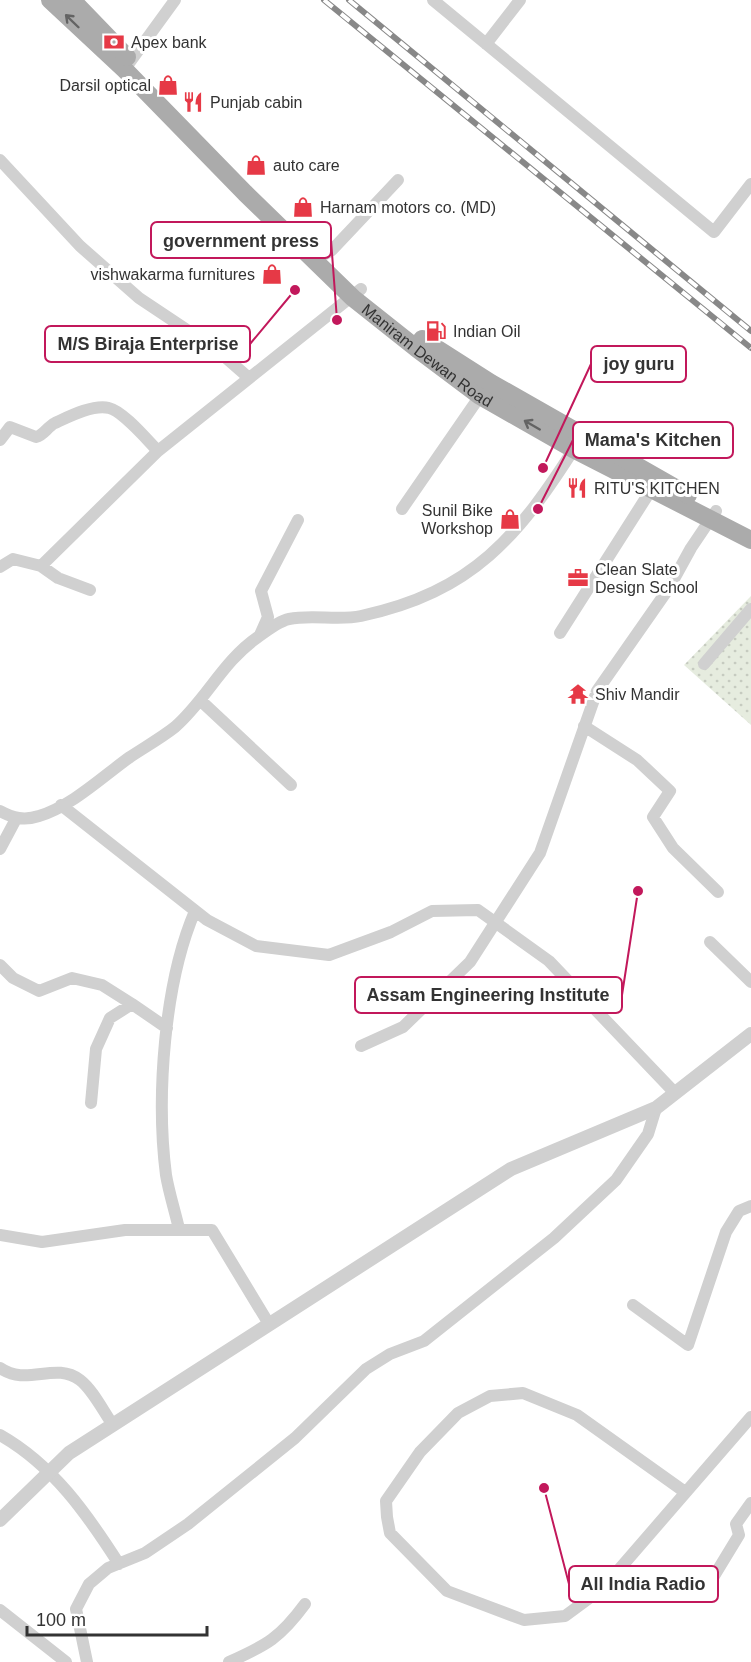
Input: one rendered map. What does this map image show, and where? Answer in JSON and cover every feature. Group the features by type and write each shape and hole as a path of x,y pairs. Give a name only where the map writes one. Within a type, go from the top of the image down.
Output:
{"main road":[{"name":"Maniram Dewan Road","path":"50,0 128,65 325,254 357,294 577,443 651,490 714,516 751,528"},
{"name":"Maniram Dewan Road","path":"72,0 245,193 357,294 480,396 577,443 714,516 751,540"}],"street":[{"path":"128,65 175,0"},
{"path":"433,0 714,232 751,184"},
{"path":"486,44 520,0"},
{"path":"0,160 80,246 139,297 217,350 249,378"},
{"path":"325,254 332,250 398,180"},
{"path":"41,566 158,452 357,294"},
{"path":"402,509 480,396"},
{"path":"0,440 10,427 36,437 51,425 74,414 106,407 137,429 158,452"},
{"path":"0,811 16,819 39,816 61,805 175,727 200,700 226,665 260,635 288,619 360,617 433,592 475,570 512,536 550,486 577,443"},
{"path":"560,633 651,490"},
{"path":"362,1046 403,1027 470,962 540,853 597,691 669,588 691,548 714,516"},
{"path":"260,635 268,617 261,591 298,520"},
{"path":"0,567 13,559 41,566 58,578 90,590"},
{"path":"704,664 751,609"},
{"path":"200,700 291,785"},
{"path":"584,726 637,760 670,791 654,817 673,849 718,892"},
{"path":"61,805 195,911 256,946 329,955 392,932 432,911 478,910 549,961 675,1093"},
{"path":"0,849 16,819"},
{"path":"179,1229 166,1175 163,1098 167,1028 183,940 195,911"},
{"path":"710,942 751,982"},
{"path":"0,965 13,978 39,991 72,978 102,985 167,1028"},
{"path":"91,1103 96,1049 110,1018 132,1004"},
{"path":"0,1520 69,1453 511,1169 656,1108 751,1034"},
{"path":"87,1662 76,1609 89,1584 108,1568 145,1553 196,1517 295,1438 366,1369 390,1354 424,1341 554,1238 616,1180 648,1134 656,1108"},
{"path":"633,1305 688,1345 726,1232 740,1211 751,1206"},
{"path":"0,1234 42,1242 125,1230 212,1230 269,1324"},
{"path":"0,1368 18,1377 67,1372 82,1381 113,1425"},
{"path":"685,1492 577,1415 523,1393 490,1396 458,1413 420,1452 386,1501 390,1533 447,1591 524,1620 565,1616 603,1588 751,1417"},
{"path":"0,1435 22,1448 49,1472 84,1510 119,1564"},
{"path":"708,1586 739,1535 736,1524 751,1503"},
{"path":"229,1662 258,1649 286,1631 305,1604"},
{"path":"0,1610 66,1662"}],"shaded area":[{"path":"751,596 751,725 684,665"}],"railway":[{"path":"324,0 751,348"},
{"path":"349,0 751,331"}],"place":[{"name":"Apex bank","path":"114,42"},
{"name":"Darsil optical","path":"168,85"},
{"name":"Punjab cabin","path":"193,102"},
{"name":"auto care","path":"256,165"},
{"name":"Harnam motors co. (MD)","path":"303,207"},
{"name":"vishwakarma furnitures","path":"272,274"},
{"name":"M/S Biraja Enterprise","path":"295,290"},
{"name":"government press","path":"337,320"},
{"name":"Indian Oil","path":"436,331"},
{"name":"joy guru","path":"543,468"},
{"name":"RITU'S KITCHEN","path":"577,488"},
{"name":"Mama's Kitchen","path":"538,509"},
{"name":"Sunil Bike Workshop","path":"510,519"},
{"name":"Clean Slate Design School","path":"578,578"},
{"name":"Shiv Mandir","path":"578,694"},
{"name":"Assam Engineering Institute","path":"638,891"},
{"name":"All India Radio","path":"544,1488"}]}
